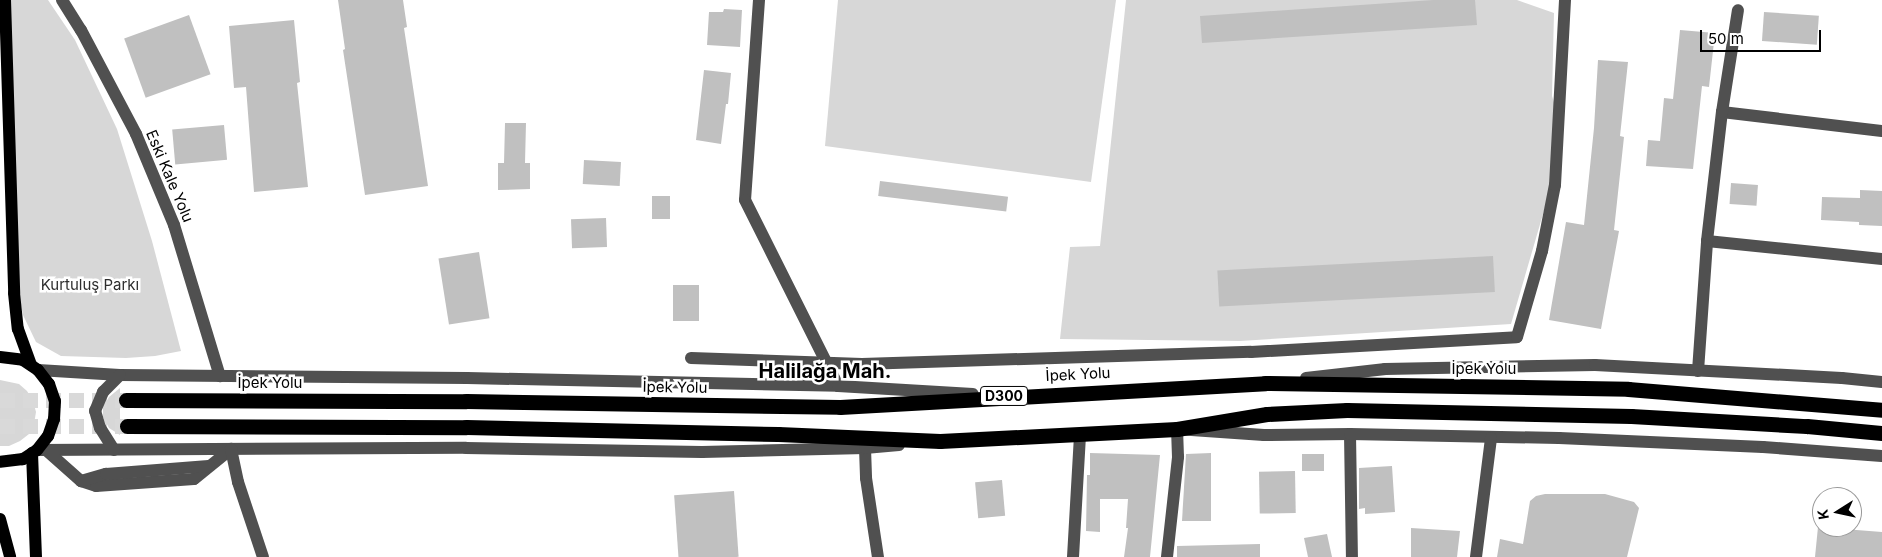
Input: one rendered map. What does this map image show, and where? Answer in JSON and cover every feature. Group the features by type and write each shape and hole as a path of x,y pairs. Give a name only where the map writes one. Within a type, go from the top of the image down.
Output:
{"highway":[{"name":"İpek Yolu","path":"126,400 466,401 840,407 1265,383 1628,389 1882,410"},
{"path":"127,426 466,427 778,434 940,441 1177,429 1267,414 1346,410 1631,416 1807,426 1882,433"}],"main road":[{"path":"5,0 14,293 18,329 35,368"},
{"path":"0,357 23,360 35,368 49,384 55,402 54,419 48,436 38,451 23,459 0,462"},
{"path":"36,557 38,451"},
{"path":"0,519 10,557"}],"street":[{"name":"Eski Kale Yolu","path":"62,0 81,30 136,134 163,198 182,248 220,376"},
{"path":"759,0 745,200 838,386"},
{"path":"691,358 872,364 1251,352 1517,337 1542,251 1555,185 1565,0"},
{"path":"1698,371 1707,242 1722,112 1738,10"},
{"path":"1722,112 1882,131"},
{"path":"1707,242 1882,259"},
{"path":"1265,383 1385,370 1508,365 1595,366 1882,382"},
{"path":"35,368 120,375 467,378 838,386 1010,396"},
{"path":"114,450 100,428 95,411 103,392 120,375"},
{"path":"1167,557 1178,457 1177,429 1264,435 1350,434 1559,438 1763,447 1882,456"},
{"path":"1350,434 1352,557"},
{"path":"1073,557 1080,435"},
{"path":"1476,557 1492,438"},
{"path":"38,451 466,448 702,452 865,448 940,441"},
{"path":"865,448 866,478 878,557"},
{"path":"38,451 81,482 106,474 210,466 231,449"},
{"path":"231,449 238,482 263,557"}],"green space":[{"name":"Kurtuluş Parkı","path":"10,0 48,0 75,40 117,129 152,241 181,351 155,356 126,358 61,356 36,342 23,315 15,275"},
{"path":"838,0 1116,0 1091,182 825,146"},
{"path":"1126,0 1517,0 1554,13 1552,96 1557,112 1550,190 1511,324 1240,341 1060,339 1070,247 1100,246"},
{"path":"0,380 19,384 27,391 33,401 36,412 34,424 29,434 9,446 0,446"},
{"path":"120,388 120,435 109,428 103,417 103,407 109,397"}],"building":[{"path":"338,0 403,0 407,27 404,28 428,186 365,195 343,50 345,49"},
{"path":"1433,0 1475,0 1477,25 1202,43 1200,16"},
{"path":"724,9 742,10 740,47 707,45 709,12 723,12"},
{"path":"1764,12 1819,16 1817,45 1762,41"},
{"path":"189,15 211,74 146,98 124,39"},
{"path":"294,20 300,82 297,83 308,187 254,192 246,87 234,88 229,26"},
{"path":"1680,30 1715,33 1709,87 1702,86 1693,169 1646,166 1648,140 1660,141 1664,98 1673,99"},
{"path":"1598,60 1628,62 1620,136 1624,137 1614,230 1619,231 1601,329 1549,320 1566,222 1584,225 1594,128"},
{"path":"704,70 731,73 721,144 696,140"},
{"path":"505,123 526,123 525,163 530,163 530,189 498,190 498,163 504,163"},
{"path":"224,125 227,160 175,164 172,130"},
{"path":"584,160 621,162 620,186 583,184"},
{"path":"880,181 1008,197 1006,212 878,196"},
{"path":"1731,183 1758,185 1756,206 1730,204"},
{"path":"1860,190 1882,191 1882,226 1859,225 1859,222 1821,220 1822,197 1860,198"},
{"path":"652,196 670,196 670,219 652,219"},
{"path":"606,218 607,247 572,248 571,219"},
{"path":"479,252 489,318 449,325 439,258"},
{"path":"1493,256 1495,292 1219,306 1217,270"},
{"path":"673,285 699,285 699,321 673,321"},
{"path":"1090,453 1160,455 1150,557 1124,557 1128,528 1126,528 1128,499 1100,499 1100,532 1086,531 1087,475 1090,475"},
{"path":"1211,453 1211,521 1182,521 1186,454"},
{"path":"1302,454 1324,454 1324,471 1302,471"},
{"path":"1392,466 1395,512 1365,514 1365,508 1359,509 1359,468"},
{"path":"1295,471 1296,513 1260,514 1259,472"},
{"path":"1002,480 1005,516 978,518 975,482"},
{"path":"734,491 739,557 678,557 674,495"},
{"path":"1545,494 1605,494 1634,502 1639,508 1627,557 1497,557 1500,539 1523,544 1530,501 1536,496"},
{"path":"1411,528 1460,531 1457,557 1411,557"},
{"path":"1862,530 1882,532 1882,557 1815,557 1817,537 1862,537"},
{"path":"1327,534 1332,557 1308,557 1304,538"},
{"path":"1260,544 1260,557 1177,557 1177,546"}],"tunnel":[{"path":"0,400 126,400"},
{"path":"0,426 127,426"}],"district":[{"name":"Halilağa Mah.","path":"825,371"}]}
